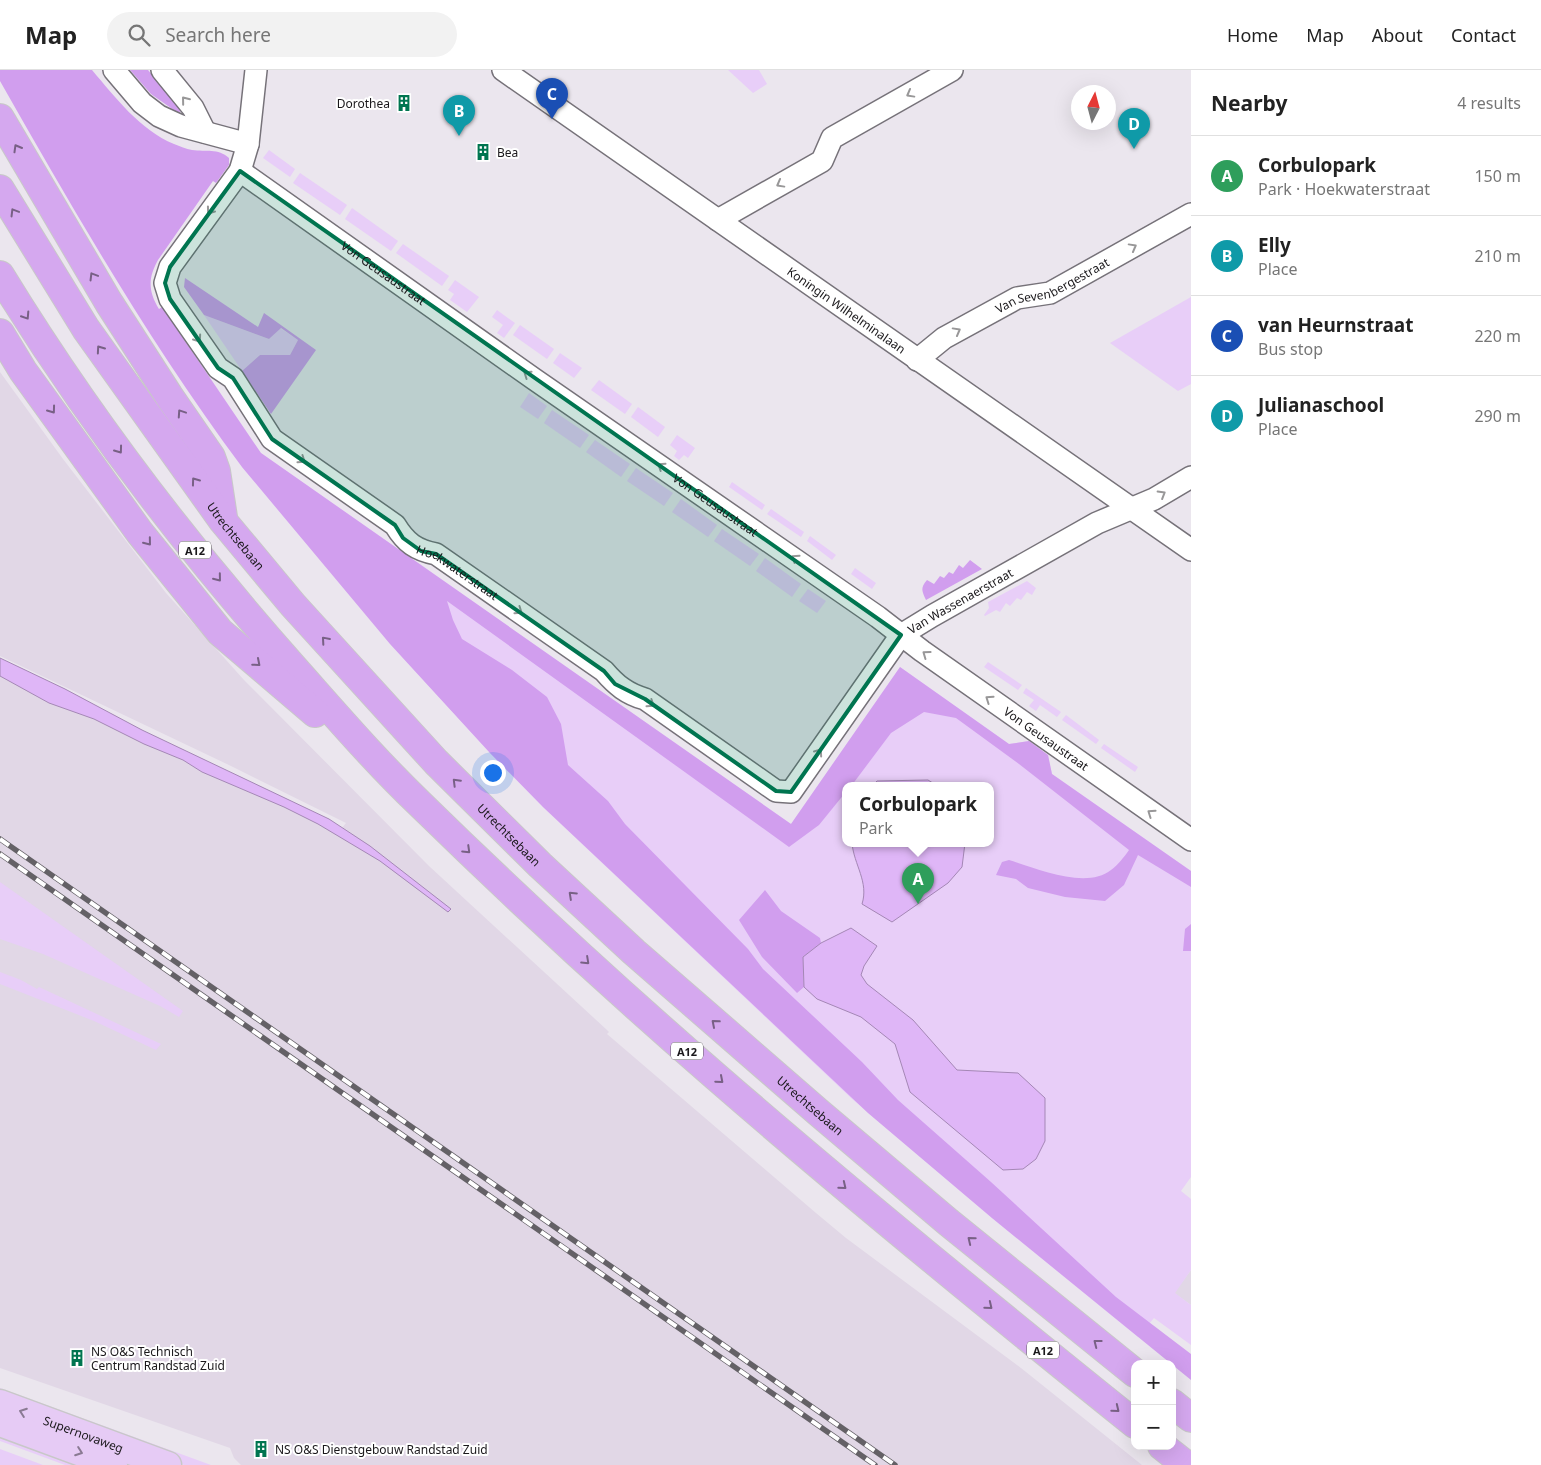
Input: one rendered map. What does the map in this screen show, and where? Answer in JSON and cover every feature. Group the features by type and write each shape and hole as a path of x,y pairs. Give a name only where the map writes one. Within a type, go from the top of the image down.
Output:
{"highway":[{"path":"0,118 109,303 211,457 216,471 223,521"},
{"name":"Utrechtsebaan","path":"0,189 86,329 223,521 293,605 396,719 540,865 634,952 818,1112 956,1228 1131,1370"},
{"name":"A12","path":"0,275 80,396 182,534 251,620 418,803"},
{"name":"A12","path":"0,333 24,371 140,533 220,632 418,803 504,886 639,1010 798,1149 1131,1421"},
{"path":"1175,1405 1191,1418"},
{"path":"1167,1450 1186,1465"}],"main road":[{"name":"Supernovaweg","path":"0,1403 168,1465"},
{"name":"Supernovaweg","path":"0,1423 114,1465"}],"street":[{"path":"114,70 142,103 159,116 181,126 248,144"},
{"path":"162,70 192,108 205,132"},
{"path":"240,172 248,144 256,70"},
{"path":"718,220 822,161 832,138 952,70"},
{"name":"Koningin Wilhelminalaan","path":"514,73 718,220 1191,550"},
{"name":"Hoekwaterstraat","path":"240,172 170,267 165,283 170,299 218,368 233,378 272,439 395,525 403,538 421,551 436,554 604,670 615,684 632,696 645,699 776,791 791,792"},
{"name":"Von Geusaustraat","path":"240,172 901,634 922,651 1191,840"},
{"name":"Van Sevenbergestraat","path":"917,360 944,338 1017,298 1050,294 1191,214"},
{"name":"Van Wassenaerstraat","path":"791,792 901,634 1097,524 1154,499 1191,477"}],"highlighted area":[{"path":"240,171 901,635 791,792 776,791 645,699 615,684 604,671 436,554 421,551 403,538 395,525 272,439 233,378 218,368 170,299 165,283 170,267"}],"shaded area":[{"path":"0,70 92,70 139,122 162,138 188,149 221,153 229,158 229,165 216,183 213,181 158,260 152,273 151,290 159,309 162,307 261,453 791,824 900,667 1009,744 1029,741 1048,755 1052,774 1191,871 1191,887 1138,855 1124,885 1105,901 1065,897 1028,888 1016,879 996,875 1002,862 1009,860 1060,876 1088,878 1101,876 1111,870 1129,850 1019,764 956,718 924,712 891,733 854,782 842,782 842,797 819,825 789,847 447,601 462,639 512,670 547,697 561,724 568,765 608,801 625,824 748,949 763,969 862,1062 898,1100 991,1182 1116,1297 1191,1354 1191,1380 1176,1368 1176,1360 1166,1360 992,1218 868,1113 543,807 490,753 390,644 242,467 176,374 145,326 0,81"},
{"path":"130,70 148,70 181,111 178,113 151,94"},
{"path":"728,70 759,70 767,84 753,93"},
{"path":"269,150 295,169 290,177 263,158"},
{"path":"300,173 347,205 340,215 293,183"},
{"path":"352,208 398,241 391,251 345,219"},
{"path":"403,244 449,276 442,286 396,253"},
{"path":"185,278 258,327 264,313 316,350 271,414 242,371 260,355 290,355 298,340 281,328 269,339 204,315 184,287"},
{"path":"455,280 479,297 467,312 450,300 454,294 448,290"},
{"path":"1191,297 1191,384 1178,391 1110,343"},
{"path":"497,310 515,323 504,338 497,333 503,325 492,317"},
{"path":"204,315 269,339 280,328 298,340 290,355 260,355 242,371"},
{"path":"520,325 554,349 547,359 513,335"},
{"path":"560,353 582,368 574,378 553,363"},
{"path":"0,372 63,459 166,593 244,680 429,866 607,1030 609,1032 607,1034 816,1213 846,1238 1021,1368 1142,1465 241,1465 234,1458 230,1448 0,1368 0,676 49,703 94,719 144,744 183,760 202,772 284,807 318,824 380,861 451,909 370,846 342,828 346,823 0,656"},
{"path":"599,380 632,404 625,414 591,390"},
{"path":"529,393 547,406 538,419 520,407"},
{"path":"638,407 665,427 658,437 631,417"},
{"path":"552,410 589,435 580,448 544,423"},
{"path":"677,435 695,448 688,458 684,455 679,460 674,456 677,451 670,445"},
{"path":"595,440 630,464 621,477 586,452"},
{"path":"261,453 791,824 900,667 1009,744 1029,741 1048,755 1052,774 1191,871 1191,1177 1181,1191 1191,1199 1191,1270 1175,1293 1191,1305 1191,1345 1154,1318 1138,1337 992,1218 851,1098 543,807 490,753 399,653 242,467"},
{"path":"636,468 673,493 664,506 627,481"},
{"path":"732,482 765,505 762,510 729,487"},
{"path":"681,499 717,525 708,537 672,512"},
{"path":"771,509 804,532 801,537 767,514"},
{"path":"722,529 759,554 750,566 714,541"},
{"path":"810,536 836,555 832,560 807,541"},
{"path":"765,558 801,584 792,597 756,571"},
{"path":"970,560 982,569 926,600 922,590 927,580 934,584 940,576 944,578 949,572 953,574 959,565 963,568"},
{"path":"855,568 876,583 872,589 851,574"},
{"path":"1027,581 1036,588 1032,595 1027,592 1021,600 1017,598 1010,606 1006,603 1000,612 996,610 984,615 989,608 988,602"},
{"path":"808,589 826,601 817,613 799,601"},
{"path":"0,658 65,689 142,730 329,819 370,846 451,909 448,912 380,861 318,824 284,807 202,772 183,760 144,744 94,719 49,703 0,676"},
{"path":"988,662 1022,685 1018,690 984,667"},
{"path":"1026,688 1061,712 1057,717 1040,705 1036,711 1029,706 1034,700 1023,693"},
{"path":"1066,715 1099,740 1096,744 1062,720"},
{"path":"1104,744 1138,767 1135,772 1101,748"},
{"path":"928,780 931,782 876,782"},
{"path":"852,847 964,847 962,867 948,883 892,922 862,904 864,888"},
{"path":"0,882 183,1011 179,1017 160,1006 43,954 0,939"},
{"path":"765,890 781,911 820,938 821,943 803,957 804,987 797,993 762,957 739,920"},
{"path":"1191,924 1191,951 1183,951 1185,929"},
{"path":"851,928 877,946 864,966 861,975 867,984 913,1020 957,1070 1018,1073 1045,1098 1045,1141 1036,1159 1023,1169 1003,1170 910,1092 895,1044 861,1017 817,999 804,987 803,957 821,943"},
{"path":"0,972 37,989 39,987 161,1044 156,1050 94,1021 0,984"},
{"path":"1191,1270 1191,1305 1174,1293"},
{"path":"0,1388 211,1465 184,1465 0,1397"},
{"path":"0,1431 92,1465 65,1465 0,1441"},
{"path":"0,1449 43,1465 0,1465"}],"railway":[{"path":"0,839 895,1465"},
{"path":"0,854 875,1465"}],"place":[{"name":"Dorothea","path":"404,103"},
{"name":"van Heurnstraat","path":"552,119"},
{"name":"Elly","path":"459,136"},
{"name":"Julianaschool","path":"1134,149"},
{"name":"Bea","path":"483,152"},
{"name":"Corbulopark","path":"918,904"},
{"name":"NS O&S Technisch Centrum Randstad Zuid","path":"77,1358"},
{"name":"NS O&S Dienstgebouw Randstad Zuid","path":"261,1449"}]}
